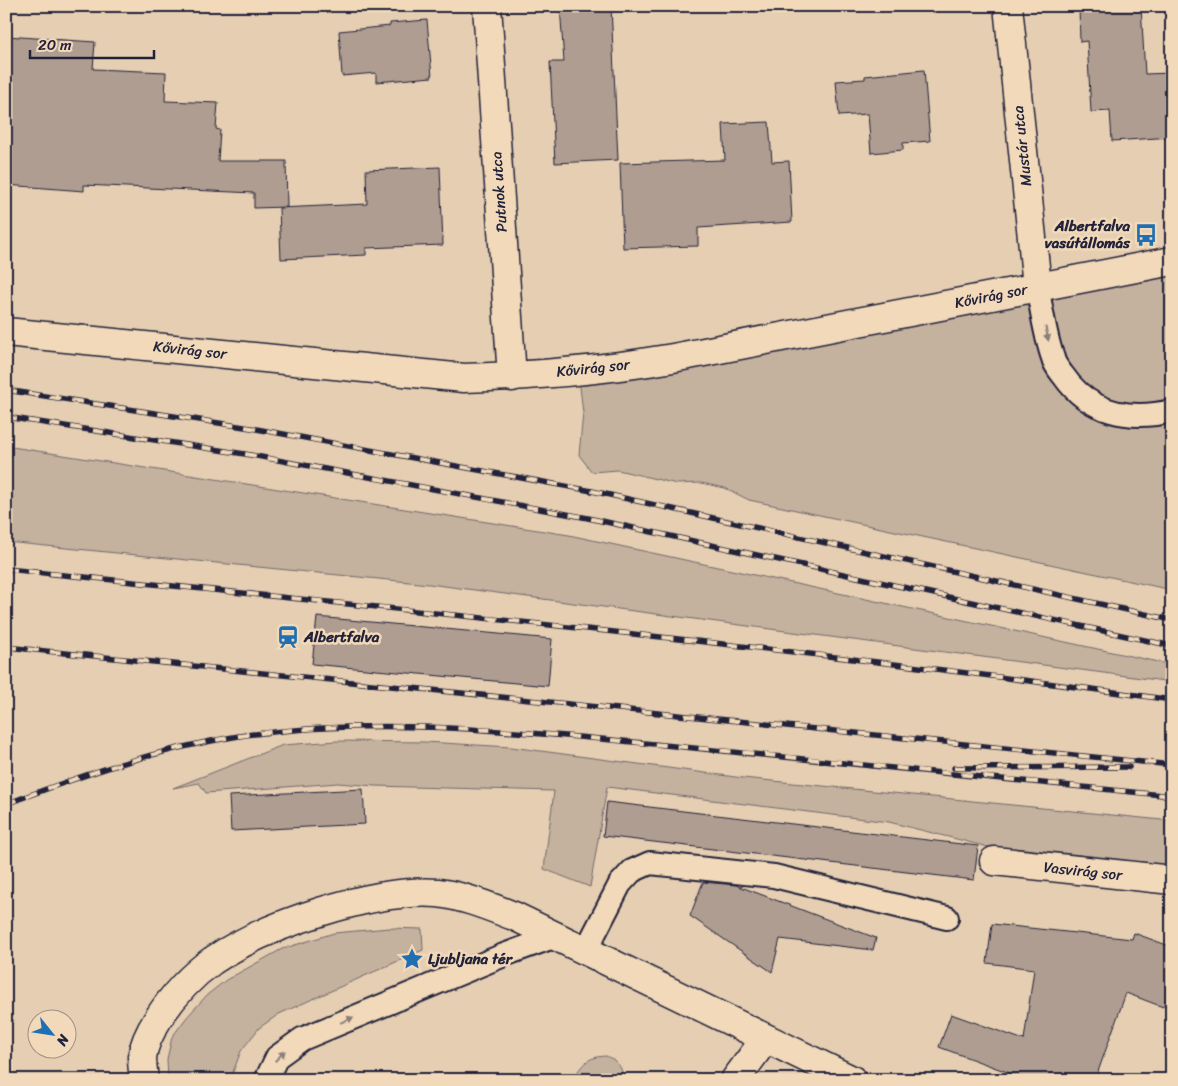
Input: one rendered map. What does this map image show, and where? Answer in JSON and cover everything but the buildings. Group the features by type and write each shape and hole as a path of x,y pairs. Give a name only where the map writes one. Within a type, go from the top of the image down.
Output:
{"street":[{"name":"Putnok utca","path":"486,6 512,377"},
{"name":"Mustár utca","path":"1008,6 1037,286"},
{"name":"Kővirág sor","path":"6,332 464,378 512,377 672,358 1172,261"},
{"name":"Vasvirág sor","path":"994,862 1172,880"},
{"path":"144,1080 142,1056 150,1033 168,1003 211,962 236,947 281,925 371,899 406,894 439,893 476,902 514,916 852,1080"},
{"path":"735,1080 766,1038"}],"lane":[{"path":"1037,286 1053,360 1069,384 1094,405 1119,414 1153,415 1172,411"},
{"path":"586,950 620,884 632,871 650,862 774,876 947,918"},
{"path":"266,1080 277,1057 302,1039 504,955 556,936"}],"shaded area":[{"path":"1172,261 1172,590 749,500 725,488 701,483 677,484 618,470 592,472 579,455 583,413 578,370"},
{"path":"6,446 569,535 1172,665 1172,682 429,584 6,542"},
{"path":"337,741 425,742 511,747 743,778 1172,821 1172,875 988,847 889,822 607,787 590,887 544,869 554,791 375,786 338,783 206,793 199,783 173,788 283,745"},
{"path":"389,928 422,929 423,950 279,1014 259,1028 241,1051 230,1080 168,1080 167,1059 172,1037 207,995 226,980 282,949 334,933"},
{"path":"606,1056 619,1065 624,1080 577,1080 574,1077 587,1061"}],"railway":[{"path":"6,390 251,428 592,491 1172,620"},
{"path":"6,417 245,454 588,518 1172,646"},
{"path":"6,569 736,645 1172,700"},
{"path":"6,647 1172,765"},
{"path":"6,804 118,765 204,742 287,730 395,726 557,735 1172,796"},
{"path":"954,768 1129,767"}],"place":[{"name":"Albertfalva vasútállomás","path":"1146,235"},
{"name":"Albertfalva","path":"288,637"},
{"name":"Ljubljana tér","path":"412,959"}]}
